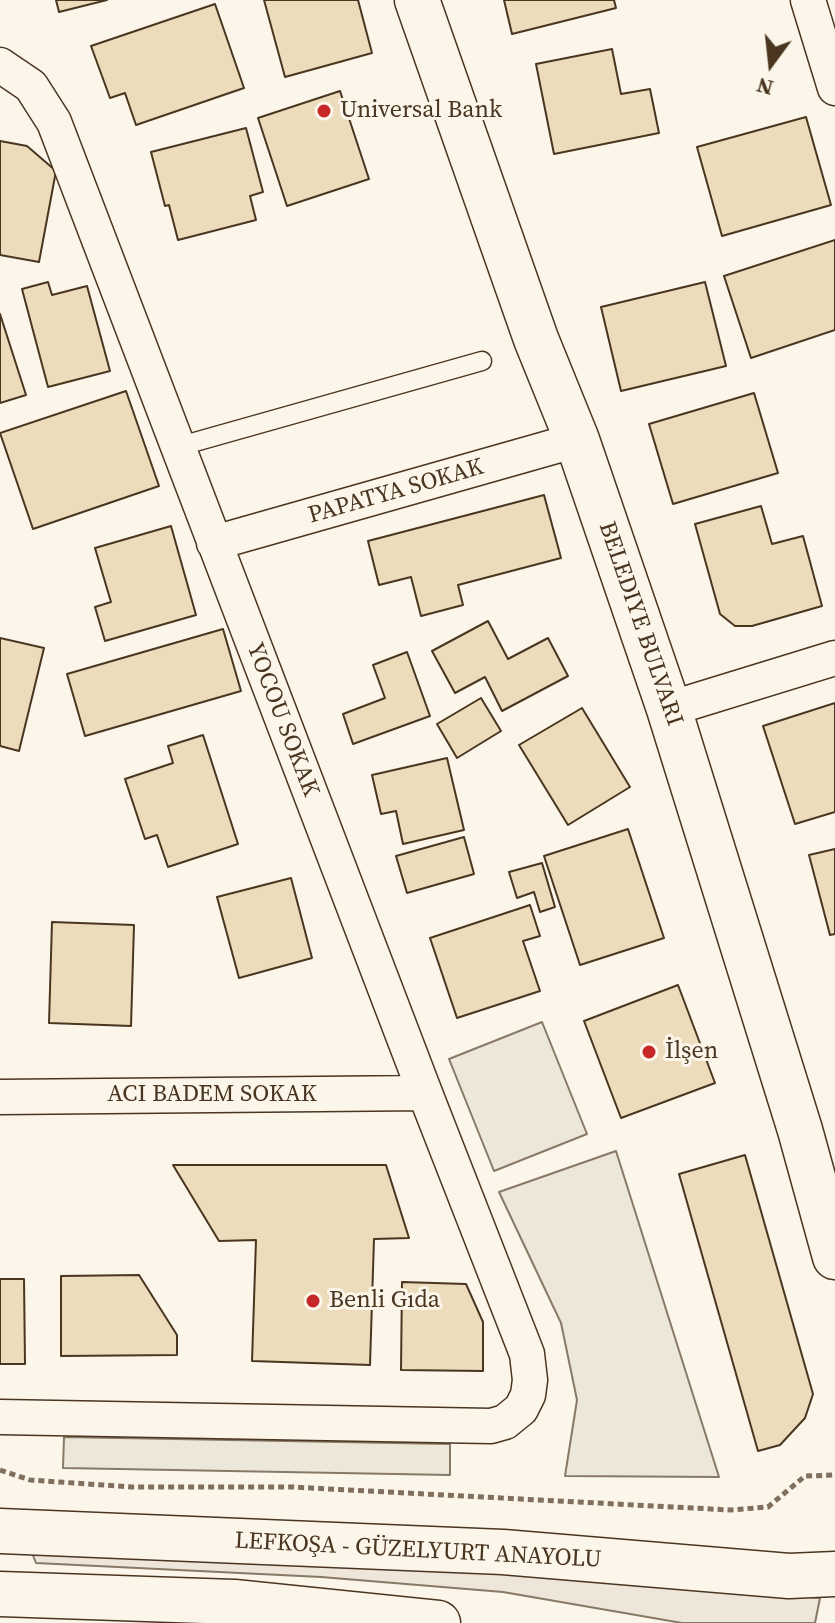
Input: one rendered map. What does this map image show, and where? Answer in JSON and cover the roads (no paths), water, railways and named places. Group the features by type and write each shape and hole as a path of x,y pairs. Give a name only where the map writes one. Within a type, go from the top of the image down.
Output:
{"main road":[{"path":"417,0 536,339 577,440 669,709 800,1130 835,1257"},
{"name":"LEFKOŞA - GÜZELYURT ANAYOLU","path":"0,1531 503,1552 789,1576 835,1574"},
{"path":"0,1594 234,1602 438,1623"}],"street":[{"path":"808,0 835,88"},
{"name":"YOCOU SOKAK","path":"0,65 31,86 54,122 527,1354 530,1380 528,1395 516,1414 505,1422 491,1426 0,1417"},
{"name":"PAPATYA SOKAK","path":"214,543 577,440"},
{"path":"669,709 835,658"},
{"path":"0,1097 425,1093"}],"lane":[{"path":"177,447 482,361"}],"place":[{"name":"Universal Bank","path":"324,111"},
{"name":"İlşen","path":"649,1052"},
{"name":"Benli Gıda","path":"313,1301"}]}
